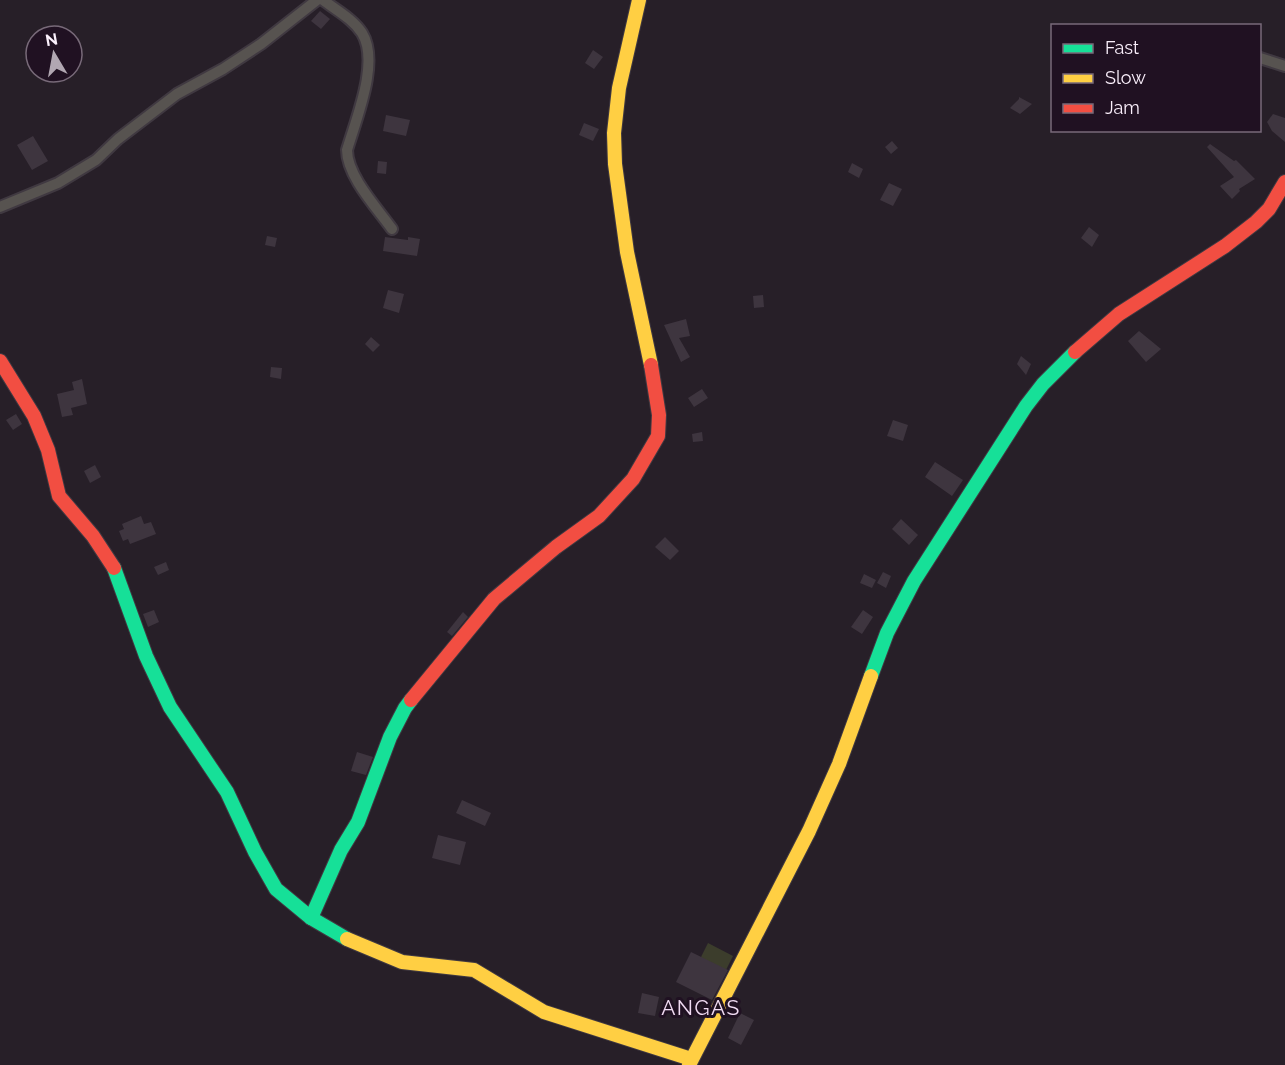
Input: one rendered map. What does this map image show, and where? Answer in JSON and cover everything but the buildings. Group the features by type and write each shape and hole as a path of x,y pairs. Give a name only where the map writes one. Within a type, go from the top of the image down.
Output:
{"street":[{"path":"323,0 351,21 361,31 366,41 369,54 367,79 347,150 347,158 354,174 392,229"},
{"path":"311,918 341,850 358,822 390,737 405,708 494,599 556,547 599,516 616,498 633,479 658,436 659,415 655,384 627,252 615,164 614,133 619,88 639,0"},
{"path":"0,207 58,183 96,160 118,139 177,94 261,45 311,2"},
{"path":"1261,58 1285,66"},
{"path":"0,361 34,416 48,450 59,496 93,536 114,568 146,656 170,707 227,792 255,852 276,889 311,918 340,936 402,962 474,970 544,1012 690,1062 809,831 839,764 887,633 914,581 1026,406 1043,384 1083,344 1119,314 1225,246 1256,222 1269,209 1285,183"}],"green space":[{"path":"708,943 733,956 713,996 688,983"}],"traffic: fast":[{"path":"871,676 887,633 914,581 1026,406 1043,384 1075,352"},
{"path":"114,568 146,656 170,707 227,792 255,852 276,889 311,918 347,939"},
{"path":"311,918 341,850 358,822 390,737 411,700"}],"traffic: slow":[{"path":"639,0 619,88 614,133 615,164 627,252 651,365"},
{"path":"689,1065 809,831 839,764 871,676"},
{"path":"347,939 402,962 474,970 544,1012 691,1059"}],"traffic: jam":[{"path":"1075,352 1119,314 1225,246 1256,222 1269,209 1285,182"},
{"path":"0,361 34,416 48,450 59,496 93,536 114,568"},
{"path":"411,700 494,599 556,547 599,516 633,479 658,436 659,415 651,365"}],"district":[{"name":"ANGAS","path":"701,1008"}]}
